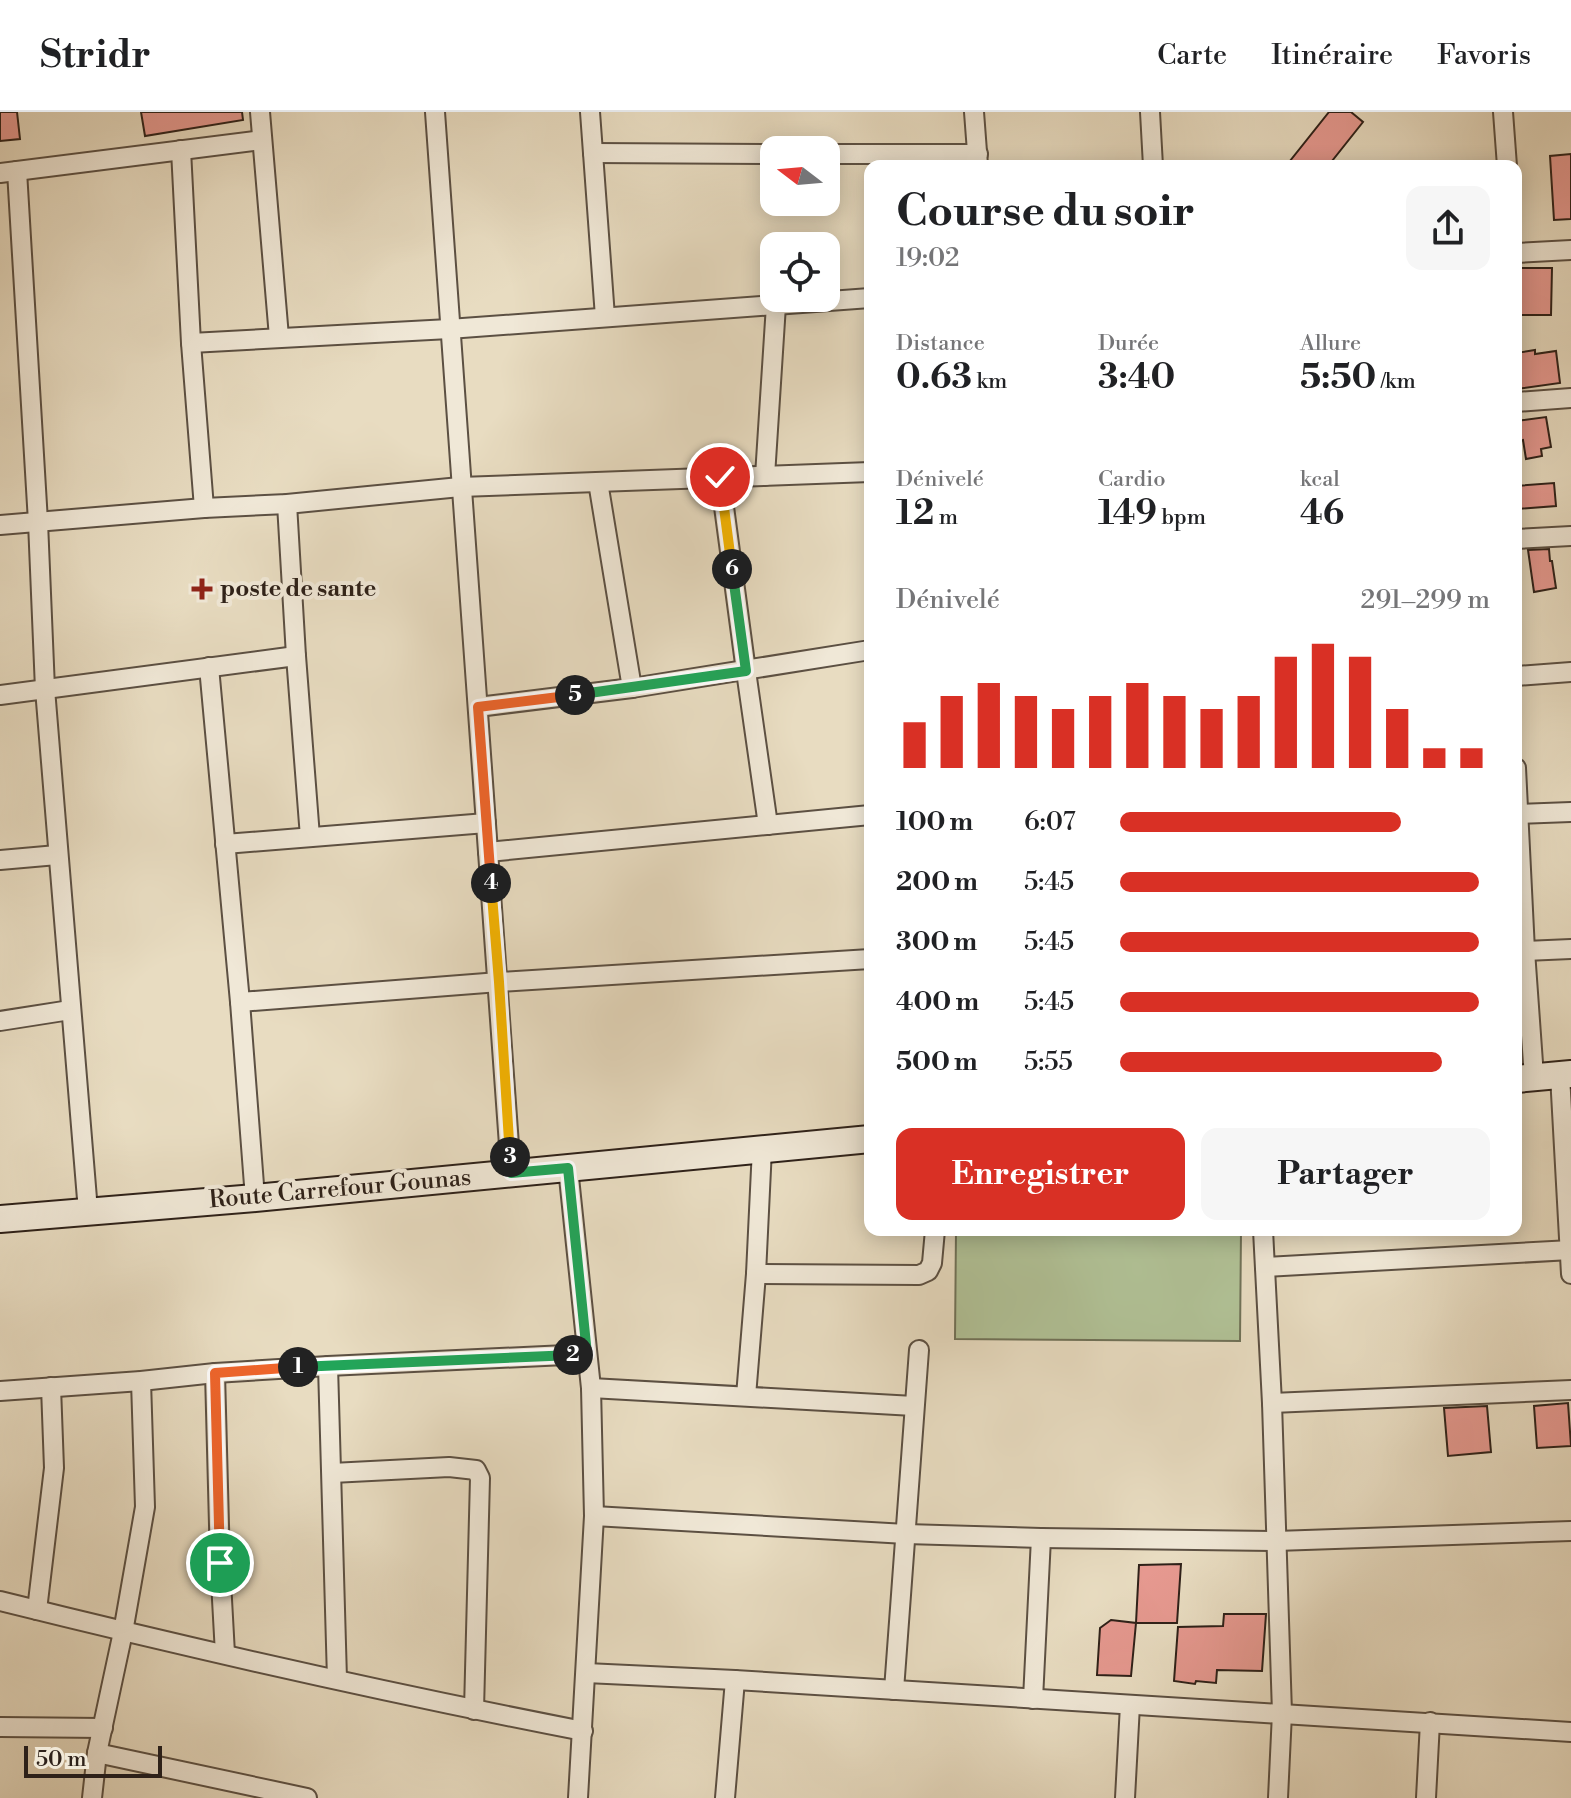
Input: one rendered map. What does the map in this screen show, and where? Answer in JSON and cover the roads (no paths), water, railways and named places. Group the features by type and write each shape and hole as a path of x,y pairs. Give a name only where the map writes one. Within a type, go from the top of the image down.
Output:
{"main road":[{"name":"Route Carrefour Gounas","path":"0,1219 255,1198 864,1140"}],"street":[{"path":"260,112 279,337"},
{"path":"435,112 511,1173"},
{"path":"590,112 605,317"},
{"path":"840,155 978,160 974,112"},
{"path":"1150,112 1153,160"},
{"path":"1503,112 1507,160"},
{"path":"88,1211 57,855 45,689 38,522 9,172 262,140"},
{"path":"181,150 204,508"},
{"path":"593,153 760,154"},
{"path":"1522,253 1571,250"},
{"path":"840,300 864,298"},
{"path":"191,343 449,329 760,306"},
{"path":"765,476 776,312"},
{"path":"1522,402 1571,398"},
{"path":"0,525 287,504 460,487 864,472"},
{"path":"720,477 768,825"},
{"path":"598,482 632,688"},
{"path":"287,504 310,837"},
{"path":"1522,539 1571,536"},
{"path":"478,707 632,688 864,651"},
{"path":"0,695 296,656"},
{"path":"209,667 255,1198"},
{"path":"1522,676 1571,672"},
{"path":"1522,814 1571,812"},
{"path":"488,852 864,816"},
{"path":"225,844 486,823"},
{"path":"0,860 57,855"},
{"path":"1522,882 1525,951 1571,1274"},
{"path":"1525,951 1571,949"},
{"path":"240,1002 864,959"},
{"path":"0,1021 70,1010"},
{"path":"746,1396 762,1148"},
{"path":"568,1168 591,1388 594,1516 578,1798"},
{"path":"756,1274 919,1275 928,1271 932,1263 934,1236"},
{"path":"1263,1236 1282,1713 1278,1798"},
{"path":"1265,1267 1570,1250"},
{"path":"894,1690 919,1350"},
{"path":"0,1391 215,1373 587,1354"},
{"path":"328,1366 337,1679"},
{"path":"215,1373 225,1654"},
{"path":"92,1798 97,1753 145,1507 141,1381"},
{"path":"37,1610 54,1468 51,1387"},
{"path":"591,1388 914,1406"},
{"path":"1272,1403 1571,1390"},
{"path":"332,1473 449,1467 476,1470 480,1478 474,1710"},
{"path":"594,1516 906,1534 1041,1538 1276,1541 1571,1531"},
{"path":"1033,1699 1041,1538"},
{"path":"0,1601 123,1632 474,1710 583,1731"},
{"path":"586,1673 1571,1732"},
{"path":"725,1798 735,1680"},
{"path":"1125,1798 1130,1705"},
{"path":"1426,1798 1430,1722"},
{"path":"0,1727 103,1728"},
{"path":"97,1753 307,1798"}],"place":[{"name":"poste de sante","path":"202,589"}]}
